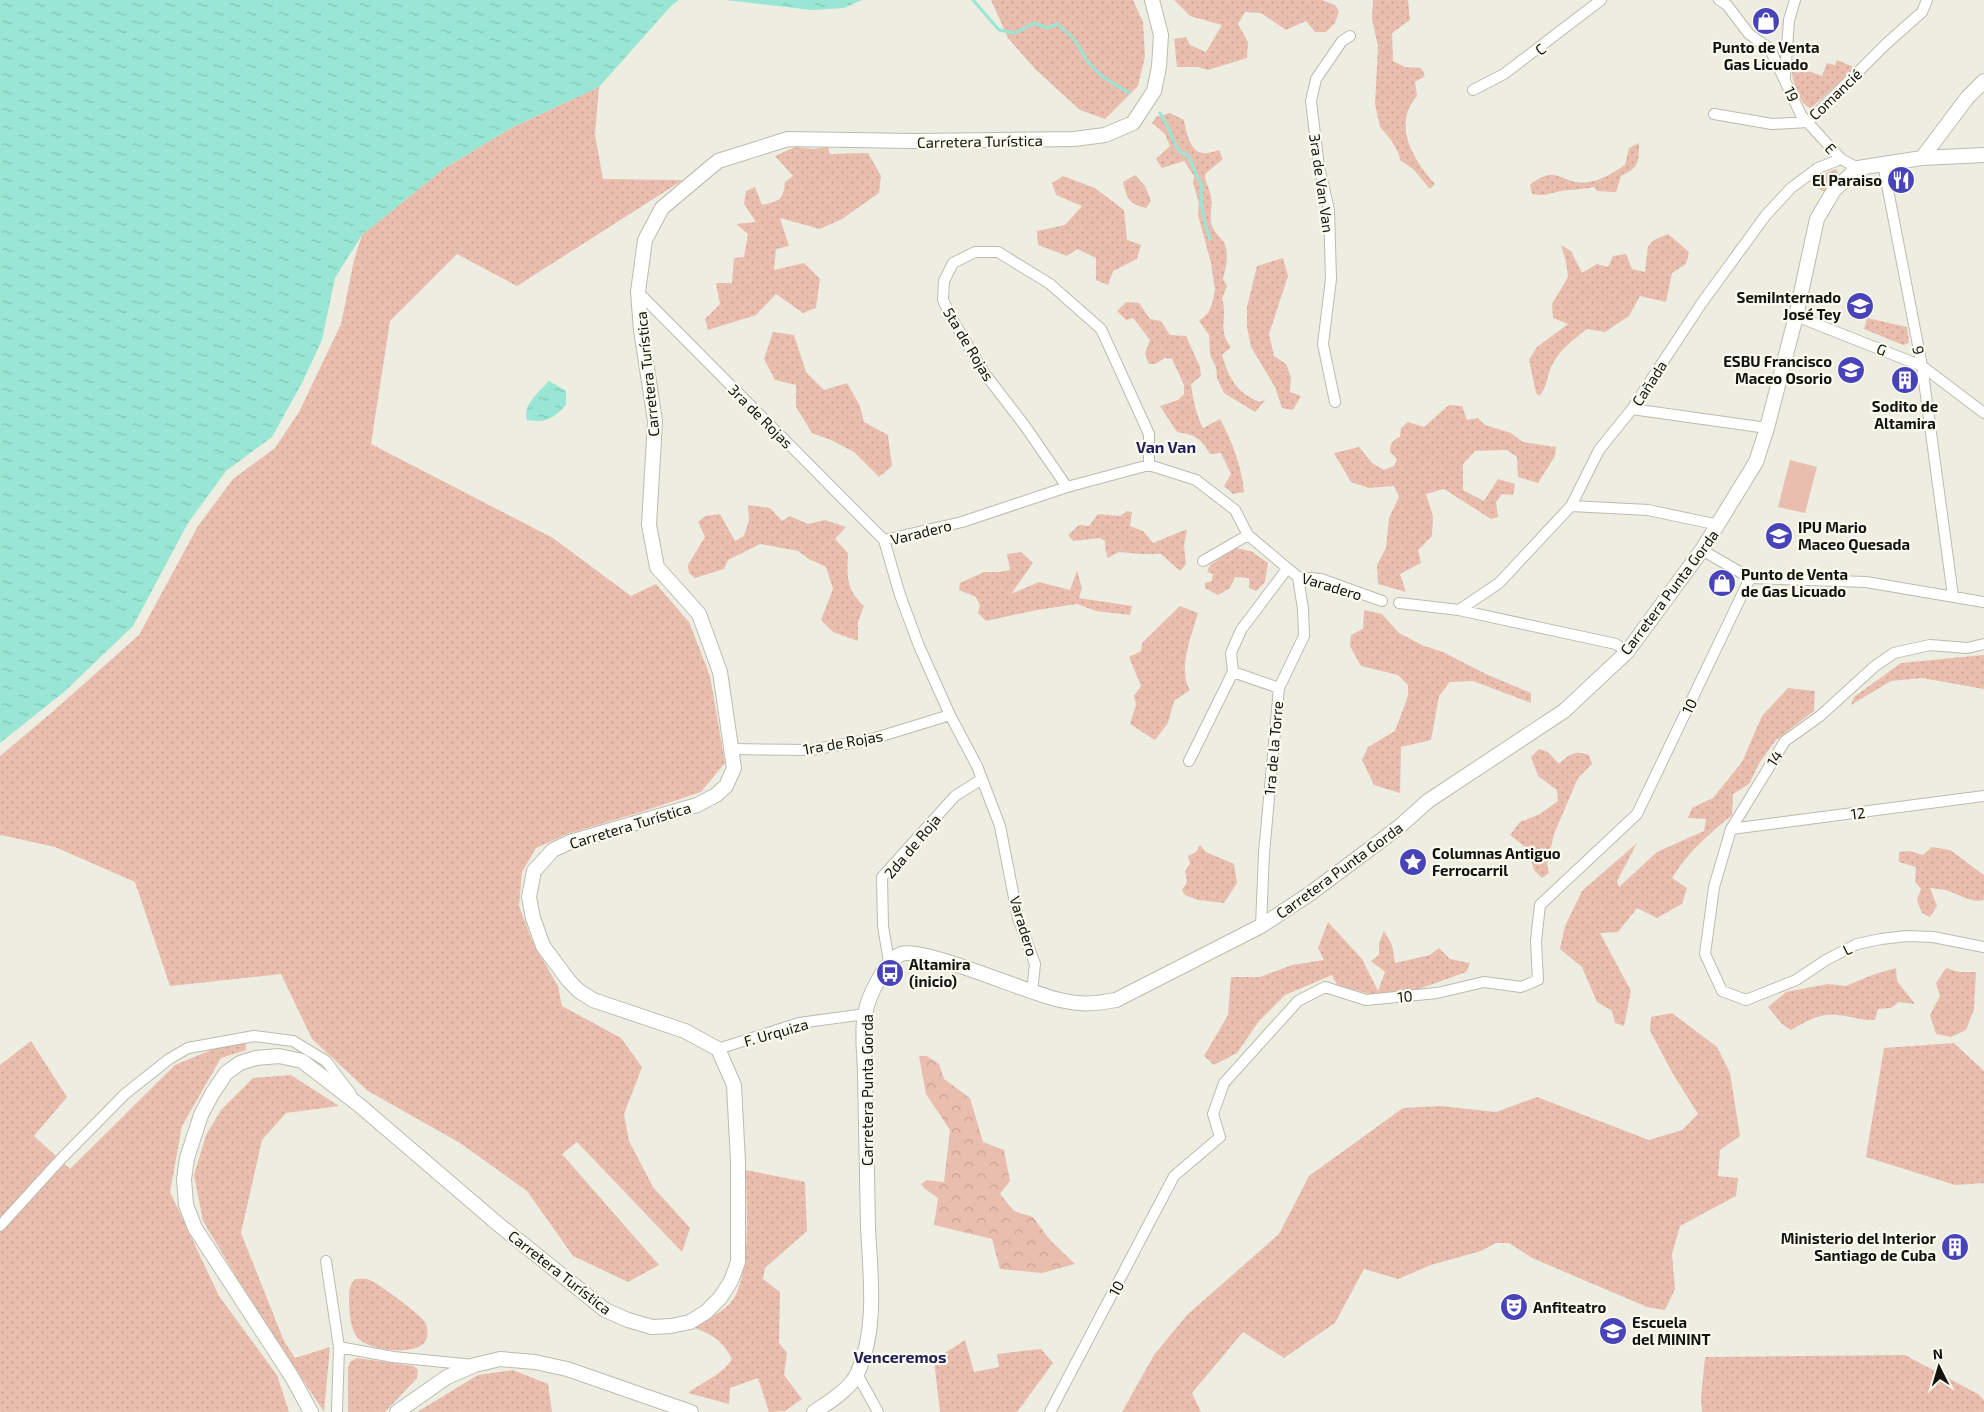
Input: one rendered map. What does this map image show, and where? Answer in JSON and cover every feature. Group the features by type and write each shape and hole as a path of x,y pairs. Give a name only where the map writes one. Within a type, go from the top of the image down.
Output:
{"main road":[{"name":"Carretera Turística","path":"311,1412 292,1377 195,1228 186,1205 184,1180 187,1158 201,1115 212,1094 226,1074 240,1063 256,1058 279,1056 302,1061 359,1105 498,1224 605,1310 628,1320 652,1327 690,1322 706,1312 720,1298 731,1281 738,1262 738,1162 734,1086 718,1049 685,1031 593,1000 579,991 568,981 543,946 533,918 529,897 534,870 553,850 570,842 698,805 716,795 726,786 734,768 720,672 699,614 657,567 649,525 655,421 641,330 638,292 644,240 662,208 718,161 788,139 914,141 1074,139 1105,135 1132,123 1154,91 1159,68 1161,34 1152,0"},
{"path":"1922,158 1967,98 1984,81"},
{"path":"1858,168 1922,158 1984,155"},
{"name":"Carretera Punta Gorda","path":"814,1412 835,1399 858,1374 867,1347 871,1310 866,1144 865,1014 875,987 889,962 902,954 916,953 1059,1000 1090,1005 1116,1000 1261,926 1311,894 1399,827 1428,801 1564,711 1627,652 1719,525 1756,462 1767,428 1796,316 1817,219 1834,190 1858,168"},
{"path":"397,1412 447,1377 475,1365 500,1359 535,1362 568,1369 691,1412"}],"street":[{"name":"C","path":"1473,90 1512,69 1601,0"},
{"name":"19","path":"1719,0 1727,5 1749,34 1770,49 1801,115 1808,122"},
{"path":"1784,77 1789,20 1795,0"},
{"name":"Comancié","path":"1714,114 1772,124 1808,122 1886,44 1922,12 1928,0"},
{"name":"3ra de Van Van","path":"1335,402 1323,344 1331,279 1329,210 1319,167 1311,101 1316,79 1342,41 1350,36"},
{"name":"E","path":"1808,122 1841,159 1858,168"},
{"name":"Cañada","path":"1459,610 1499,583 1571,506 1598,450 1632,409 1701,304 1766,215 1791,188 1818,168 1841,159"},
{"name":"9","path":"1883,164 1922,366 1953,596"},
{"name":"5ta de Rojas","path":"1067,487 1025,426 985,374 952,319 943,300 944,281 953,263 974,252 998,252 1005,256 1050,284 1101,329 1149,434 1149,464"},
{"name":"3ra de Rojas","path":"638,292 884,540"},
{"name":"G","path":"1796,316 1922,366 1984,413"},
{"path":"1632,409 1767,428"},
{"name":"Varadero","path":"1032,992 1036,964 1018,918 1000,826 977,766 950,715 919,646 900,595 884,540 962,522 1067,487 1149,464 1196,480 1234,510 1248,535 1298,577 1321,579 1382,601"},
{"path":"1571,506 1648,510 1719,525"},
{"path":"1203,561 1248,535"},
{"path":"1702,550 1750,578 1866,582 1984,602"},
{"path":"1188,761 1233,672 1231,653 1241,630 1288,569"},
{"name":"1ra de la Torre","path":"1261,926 1264,854 1279,688 1304,636 1303,609 1298,577"},
{"name":"10","path":"1050,1412 1174,1176 1220,1136 1213,1114 1224,1083 1298,1001 1325,987 1366,1000 1437,993 1484,982 1521,987 1538,980 1536,941 1540,905 1638,814 1750,578"},
{"path":"1399,603 1459,610 1616,644 1627,652"},
{"name":"14","path":"1722,991 1705,954 1714,887 1731,828 1785,741 1820,716 1875,666 1894,653 1930,645 1967,648 1984,644"},
{"path":"1233,672 1279,688"},
{"name":"1ra de Rojas","path":"732,748 811,750 872,739 950,715"},
{"name":"2da de Roja","path":"889,962 883,926 882,877 955,796 982,779"},
{"name":"12","path":"1731,828 1984,796"},
{"name":"L","path":"1722,991 1746,1000 1796,980 1826,960 1857,944 1880,939 1933,936 1984,947"},
{"name":"F. Urquiza","path":"718,1049 799,1023 865,1014"},
{"path":"0,1226 61,1159 125,1094 169,1059 188,1048 254,1036 293,1041 326,1061 359,1105"},
{"path":"326,1261 339,1347 337,1412"},
{"path":"339,1347 393,1357 475,1365"},
{"path":"858,1374 878,1412"}],"green space":[{"path":"991,0 1133,0 1143,22 1145,56 1138,86 1105,119 1080,110 1036,70 1008,38"},
{"path":"1174,0 1322,0 1335,5 1339,11 1335,23 1326,32 1315,32 1306,21 1286,30 1261,13 1245,12 1238,24 1248,42 1247,58 1208,70 1198,67 1177,67 1174,39 1186,37 1190,45 1206,52 1222,25 1190,16"},
{"path":"1373,0 1408,0 1410,20 1392,33 1393,61 1405,67 1421,68 1425,76 1415,82 1417,96 1410,107 1406,119 1406,130 1408,142 1413,153 1435,184 1430,189 1413,169 1400,160 1399,154 1391,140 1380,127 1375,104 1378,46 1372,19"},
{"path":"1837,60 1856,68 1811,108 1807,106 1796,90 1792,71 1793,66 1822,76 1827,63 1835,65"},
{"path":"599,87 595,135 603,179 683,180 517,286 457,254 390,321 371,444 553,538 631,596 656,584 689,622 710,676 725,763 701,792 567,834 536,848 522,872 519,906 533,943 558,986 562,1006 621,1038 642,1067 624,1114 629,1141 653,1187 690,1228 682,1252 577,1142 562,1154 659,1265 628,1282 573,1256 527,1191 460,1143 368,1091 312,1039 281,974 170,986 135,882 55,847 0,836 0,756 139,635 198,526 233,479 275,448 299,412 341,324 354,260 362,235 445,168 513,127"},
{"path":"1170,113 1184,120 1189,140 1195,149 1205,153 1219,150 1223,159 1205,174 1212,200 1211,223 1225,245 1227,255 1223,279 1227,286 1222,299 1225,335 1231,347 1222,355 1231,378 1239,389 1260,402 1266,399 1255,412 1224,393 1210,355 1209,335 1199,321 1208,313 1215,290 1211,263 1198,215 1199,203 1193,183 1194,176 1184,161 1162,168 1156,159 1170,146 1165,134 1152,123 1156,117"},
{"path":"1639,143 1637,164 1621,176 1616,192 1597,191 1594,187 1543,195 1532,194 1530,185 1539,178 1547,176 1554,175 1580,183 1603,178 1625,165 1629,148"},
{"path":"795,147 814,149 828,147 830,154 868,153 881,176 879,193 842,219 820,229 780,218 789,246 776,249 774,270 804,263 820,279 816,308 803,313 776,294 756,315 708,330 705,319 720,304 716,283 732,283 734,258 744,257 748,234 736,224 756,222 744,204 746,191 755,187 762,205 779,199 783,193 785,182 793,176 775,156"},
{"path":"1836,169 1840,178 1825,192 1815,187 1812,179"},
{"path":"1135,175 1145,186 1151,201 1146,208 1132,202 1126,193 1123,182"},
{"path":"1063,176 1095,188 1124,210 1127,240 1141,245 1137,259 1113,271 1108,285 1096,280 1096,258 1077,249 1067,256 1038,245 1037,231 1065,225 1082,206 1056,195 1052,183"},
{"path":"1668,234 1689,252 1686,264 1672,273 1666,302 1640,296 1629,316 1605,332 1587,329 1567,346 1554,361 1544,390 1539,396 1536,393 1529,360 1537,347 1568,324 1553,318 1552,304 1568,277 1561,245 1571,251 1582,273 1597,264 1608,267 1613,256 1626,254 1632,269 1645,272 1648,246 1654,240"},
{"path":"1283,258 1288,276 1269,334 1274,356 1286,364 1291,377 1290,392 1301,396 1293,410 1282,408 1275,387 1251,347 1247,327 1247,307 1257,266"},
{"path":"1126,302 1139,303 1150,319 1161,321 1170,335 1186,336 1200,367 1201,376 1191,384 1198,417 1203,428 1220,419 1236,454 1244,492 1233,494 1224,486 1231,474 1221,453 1210,454 1204,444 1197,438 1189,434 1177,432 1160,406 1178,400 1184,394 1184,385 1172,359 1165,358 1155,364 1149,364 1145,354 1150,340 1133,318 1126,320 1117,311"},
{"path":"1867,318 1907,327 1909,343 1903,345 1864,329"},
{"path":"773,332 794,335 806,372 824,390 847,383 860,406 864,422 888,435 892,466 879,477 854,452 812,433 796,407 796,385 775,380 764,359"},
{"path":"1449,405 1462,406 1467,420 1478,418 1485,425 1511,433 1523,442 1556,447 1555,456 1538,483 1518,477 1517,457 1507,450 1475,451 1463,464 1463,490 1484,501 1498,479 1515,484 1513,495 1502,494 1496,502 1498,517 1491,519 1444,489 1426,494 1433,516 1432,536 1418,550 1421,563 1400,574 1406,592 1378,584 1377,565 1386,548 1389,518 1399,497 1394,486 1369,488 1351,482 1334,453 1359,447 1372,463 1384,470 1394,466 1397,459 1390,452 1390,447 1395,439 1400,437 1401,428 1408,422 1424,427"},
{"path":"1790,460 1817,467 1805,513 1778,507"},
{"path":"748,505 770,508 782,521 790,516 808,524 825,520 846,527 835,539 848,553 849,582 854,594 864,606 858,622 858,641 833,632 821,620 833,589 826,567 798,551 760,544 728,560 724,569 695,578 689,573 688,565 705,537 698,522 705,516 720,514 735,541 744,536 749,520"},
{"path":"1127,511 1132,512 1130,526 1143,531 1153,543 1187,529 1184,545 1186,564 1180,571 1161,554 1119,552 1108,558 1105,541 1100,538 1073,541 1068,535 1079,525 1089,526 1098,514 1120,516"},
{"path":"1235,548 1251,551 1268,563 1265,582 1256,591 1249,588 1249,578 1235,577 1230,588 1218,595 1205,588 1205,583 1212,581 1213,574 1207,572 1210,565"},
{"path":"1021,552 1033,563 1011,594 1039,582 1070,590 1077,571 1082,588 1079,598 1132,606 1130,615 1096,611 1077,604 986,621 978,613 980,605 976,597 959,590 960,583 984,572 1010,570 1007,554"},
{"path":"1180,606 1198,613 1189,641 1185,662 1186,682 1190,690 1174,701 1168,723 1155,740 1130,724 1136,705 1134,696 1141,686 1129,657 1141,651 1142,643"},
{"path":"1364,610 1382,614 1399,633 1424,646 1443,652 1486,674 1531,693 1531,703 1473,681 1450,682 1439,696 1431,740 1401,747 1400,793 1374,785 1362,760 1368,747 1395,731 1408,696 1408,685 1398,675 1361,666 1350,646 1351,635 1363,629"},
{"path":"1984,655 1984,689 1922,678 1891,681 1851,705 1854,697 1901,663"},
{"path":"1788,688 1815,691 1814,711 1776,740 1760,762 1749,784 1733,794 1732,815 1684,860 1672,878 1687,888 1682,904 1657,918 1637,908 1618,932 1600,933 1631,991 1624,1026 1615,1023 1612,1011 1597,1002 1582,967 1560,949 1565,926 1582,891 1637,843 1617,881 1619,887 1657,852 1704,831 1706,819 1688,818 1692,808 1713,798 1742,762 1762,716"},
{"path":"1539,749 1548,752 1559,764 1569,755 1580,753 1589,755 1592,764 1578,778 1554,834 1547,865 1549,873 1542,878 1534,870 1528,849 1510,835 1520,822 1540,814 1558,801 1557,790 1538,776 1531,757"},
{"path":"1200,845 1206,852 1234,864 1237,883 1224,903 1198,900 1185,895 1182,890 1187,882 1185,871 1190,864 1188,856 1196,852"},
{"path":"1932,847 1950,850 1984,875 1984,900 1971,900 1946,890 1930,888 1937,906 1930,917 1922,913 1917,900 1921,889 1915,882 1916,867 1899,862 1899,852 1909,851 1923,855"},
{"path":"1328,922 1362,959 1378,991 1385,972 1371,961 1379,955 1379,943 1384,931 1392,945 1395,963 1430,955 1439,948 1450,959 1470,963 1466,972 1419,989 1380,997 1337,985 1332,975 1285,995 1259,1021 1237,1053 1214,1065 1204,1056 1228,1015 1231,977 1260,977 1292,965 1324,960 1318,948"},
{"path":"1896,968 1897,981 1915,1004 1899,1002 1891,1008 1878,1009 1875,1020 1827,1015 1813,1019 1791,1030 1782,1024 1768,1007 1786,992 1828,984 1846,986 1872,975"},
{"path":"1946,968 1959,972 1976,972 1974,1009 1966,1030 1951,1037 1936,1034 1930,1015 1940,996 1936,983"},
{"path":"1672,1013 1717,1047 1730,1073 1740,1136 1720,1150 1718,1176 1738,1178 1736,1196 1680,1226 1672,1254 1675,1289 1665,1310 1647,1307 1532,1258 1509,1243 1496,1243 1481,1251 1431,1265 1398,1279 1364,1269 1335,1323 1284,1358 1243,1332 1192,1393 1201,1412 1122,1412 1154,1355 1187,1315 1279,1234 1309,1176 1403,1108 1441,1106 1496,1112 1537,1097 1649,1140 1682,1130 1698,1114 1673,1074 1650,1031 1651,1017"},
{"path":"31,1041 67,1097 34,1136 70,1169 175,1065 211,1050 246,1041 246,1050 221,1058 182,1126 170,1192 219,1296 277,1375 289,1412 0,1412 0,1065"},
{"path":"1954,1043 1984,1071 1984,1183 1955,1185 1866,1157 1884,1048"},
{"path":"919,1056 927,1056 939,1064 944,1079 970,1098 983,1142 1004,1150 1010,1181 1000,1194 1014,1211 1033,1217 1050,1240 1075,1264 1042,1273 1000,1269 992,1239 934,1225 938,1198 921,1184 927,1180 944,1182 950,1130 926,1094"},
{"path":"291,1075 339,1106 286,1113 262,1140 241,1233 284,1341 295,1358 330,1347 324,1412 255,1308 203,1221 194,1175 206,1135 221,1110 253,1078"},
{"path":"746,1170 805,1182 807,1231 765,1268 763,1279 780,1292 779,1343 787,1353 784,1375 802,1399 785,1411 769,1412 758,1378 730,1388 729,1404 688,1393 724,1369 732,1359 716,1339 693,1327 729,1305 738,1288 743,1273 745,1256 747,1219"},
{"path":"355,1279 367,1279 374,1282 422,1318 427,1330 427,1338 424,1343 410,1349 390,1350 362,1342 355,1333 350,1317 349,1294"},
{"path":"965,1340 974,1372 999,1367 997,1354 1041,1349 1053,1363 1017,1412 940,1412 934,1360"},
{"path":"1905,1355 1978,1394 1984,1400 1984,1412 1702,1412 1701,1398 1705,1357"},
{"path":"357,1358 414,1366 418,1370 417,1378 385,1412 348,1412 348,1368 350,1362"},
{"path":"513,1370 548,1384 552,1412 417,1412 478,1375"}],"water":[{"path":"0,0 679,0 672,5 599,87 513,127 445,168 362,235 335,278 322,340 302,383 272,437 226,471 188,523 133,626 64,692 0,743"},
{"path":"726,0 862,0 844,8 812,10"},
{"path":"549,381 566,391 566,405 549,419 540,421 527,420 526,414 529,404"}],"waterway":[{"path":"973,0 999,30 1015,33 1034,23 1047,28 1057,24 1074,39 1088,62 1103,77 1129,93"},
{"path":"1160,113 1179,151 1184,153 1191,161 1196,175 1202,184 1204,219 1210,239"}],"place":[{"name":"Punto de Venta Gas Licuado","path":"1766,21"},
{"name":"El Paraiso","path":"1901,180"},
{"name":"SemiInternado José Tey","path":"1860,306"},
{"name":"ESBU Francisco Maceo Osorio","path":"1851,370"},
{"name":"Sodito de Altamira","path":"1905,380"},
{"name":"IPU Mario Maceo Quesada","path":"1779,536"},
{"name":"Punto de Venta de Gas Licuado","path":"1722,583"},
{"name":"Columnas Antiguo Ferrocarril","path":"1413,862"},
{"name":"Altamira (inicio)","path":"890,973"},
{"name":"Ministerio del Interior Santiago de Cuba","path":"1955,1247"},
{"name":"Anfiteatro","path":"1514,1307"},
{"name":"Escuela del MININT","path":"1613,1331"}],"district":[{"name":"Van Van","path":"1166,446"},
{"name":"Venceremos","path":"900,1356"}]}
